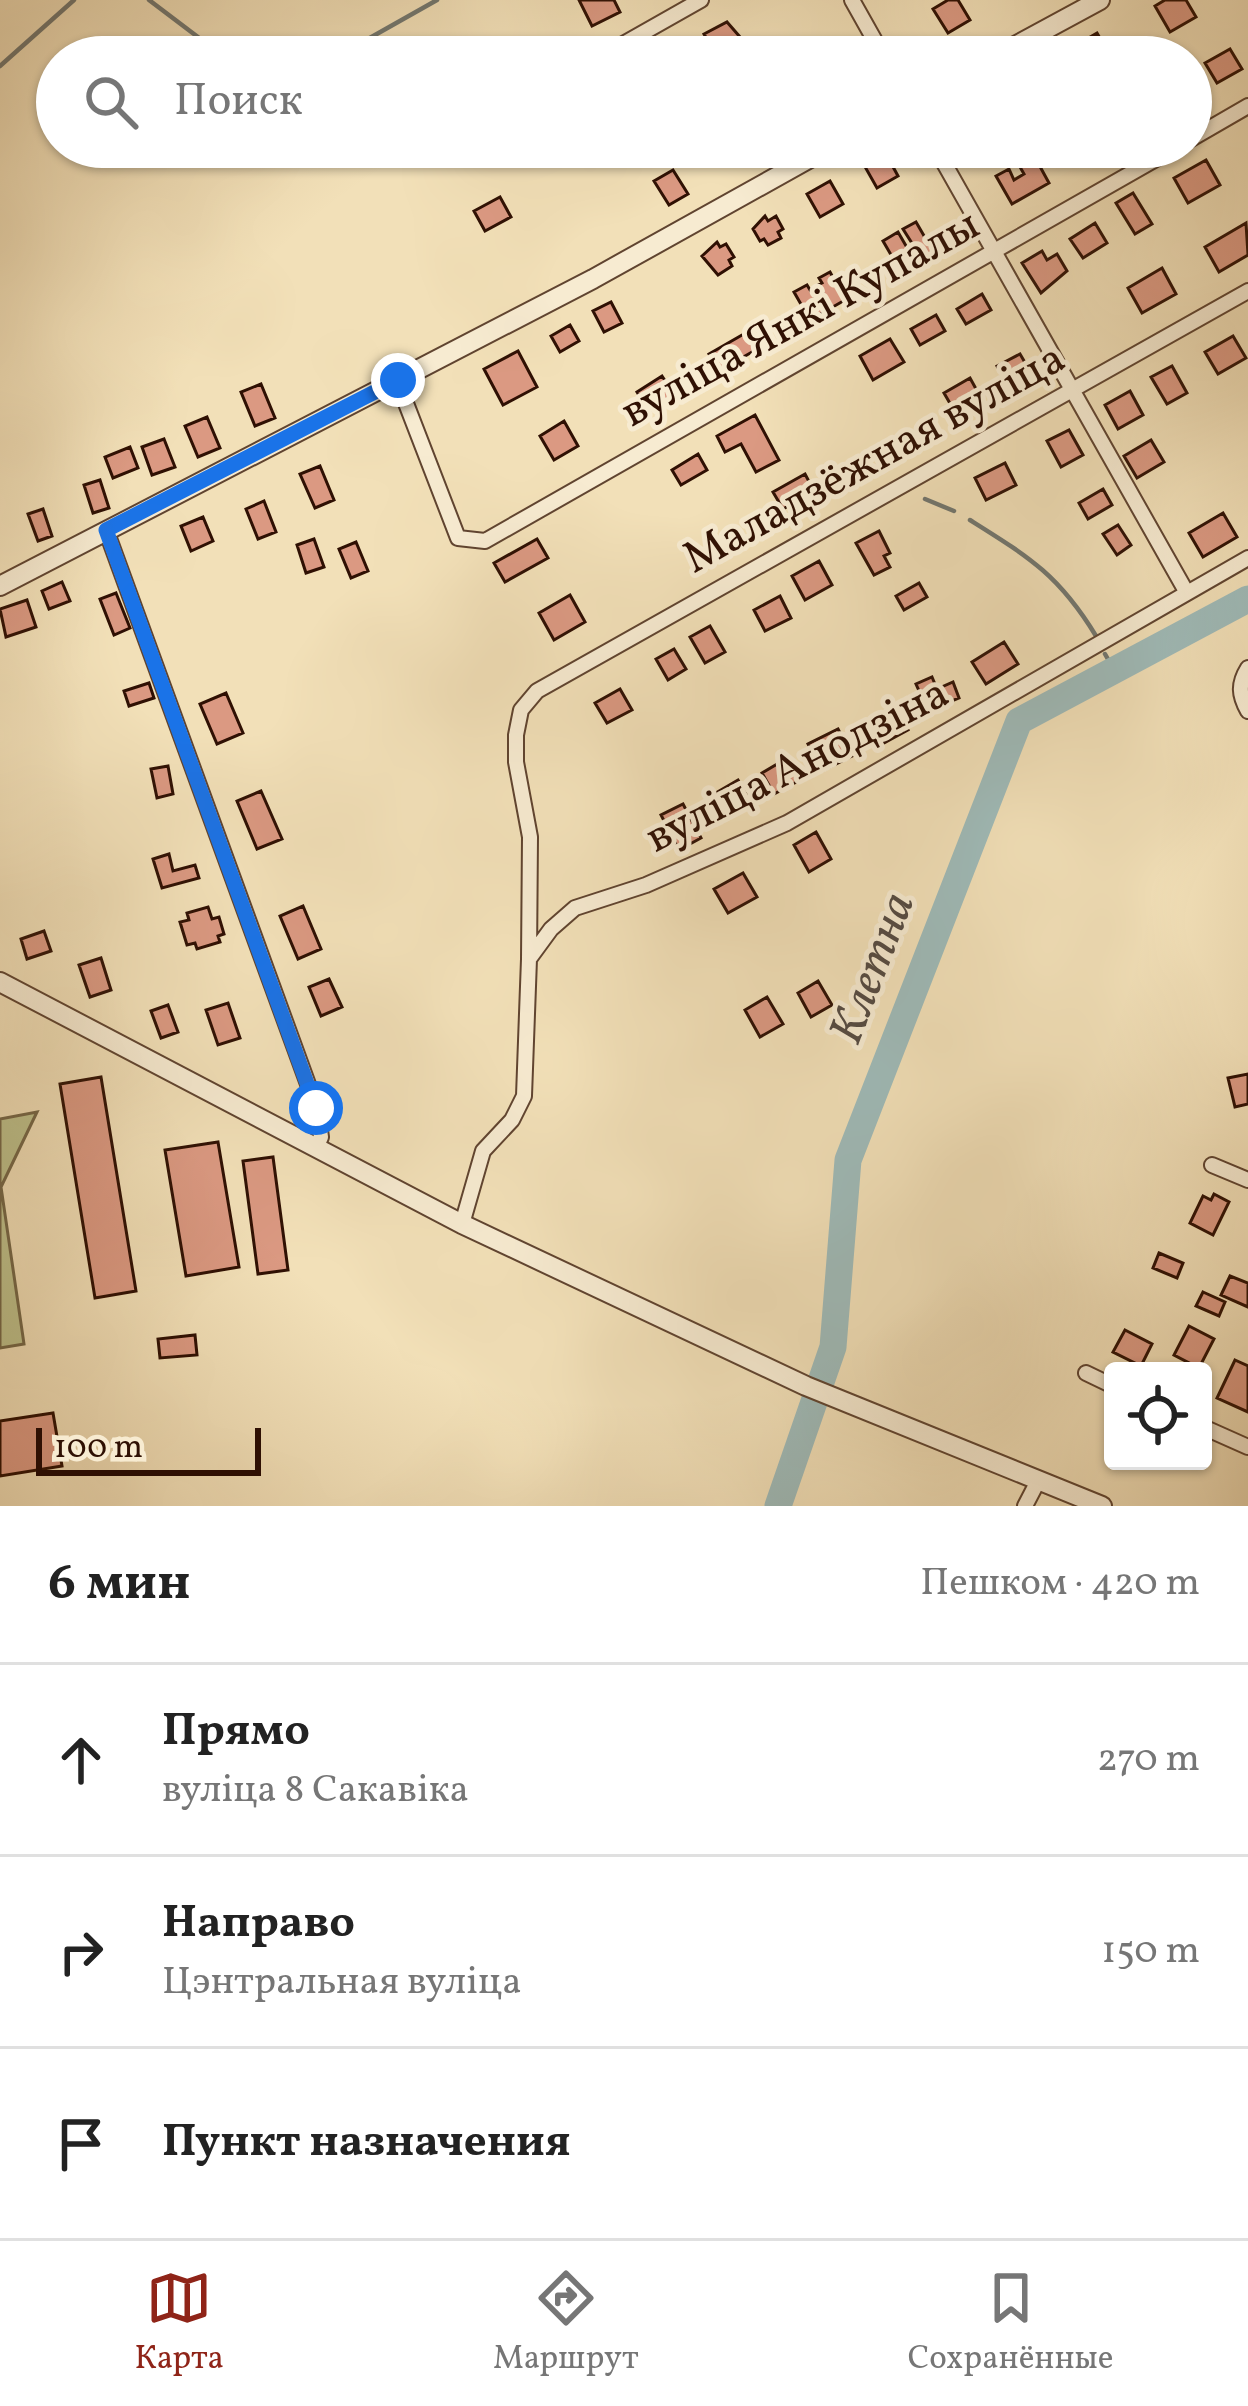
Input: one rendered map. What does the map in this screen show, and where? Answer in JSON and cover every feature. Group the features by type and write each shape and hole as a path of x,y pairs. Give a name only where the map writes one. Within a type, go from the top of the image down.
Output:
{"street":[{"path":"637,36 701,0"},
{"path":"852,0 872,36"},
{"path":"1033,36 1100,0"},
{"path":"1212,127 1248,106"},
{"path":"0,586 593,278 792,168"},
{"path":"948,168 1186,593"},
{"name":"вуліца Янкі Купалы","path":"398,380 458,538 485,541 1141,168"},
{"name":"Маладзёжная вуліца","path":"529,959 530,837 516,762 516,735 521,710 537,691 1248,291"},
{"path":"106,530 316,1108 322,1126 316,1148"},
{"name":"вуліца Анодзіна","path":"529,959 551,929 575,908 646,885 787,823 1248,558"},
{"path":"1244,675 1241,699 1248,711"},
{"path":"462,1224 483,1151 512,1120 524,1096 529,959"},
{"path":"0,982 462,1224 840,1401 1102,1506"},
{"path":"1212,1165 1248,1180"},
{"path":"1086,1373 1104,1382"},
{"path":"1212,1431 1248,1448"},
{"path":"1025,1506 1038,1480"}],"green space":[{"path":"37,1112 1,1187 24,1344 0,1348 0,1119"}],"building":[{"path":"579,0 614,0 620,12 592,26"},
{"path":"958,0 970,20 948,33 933,9"},
{"path":"1165,0 1186,0 1196,17 1170,32 1155,6"},
{"path":"727,22 739,36 705,36"},
{"path":"1230,49 1242,69 1217,83 1212,59"},
{"path":"866,168 894,168 898,176 877,188"},
{"path":"1021,168 1041,168 1049,183 1012,204 996,176 1009,169 1014,180 1024,174"},
{"path":"1192,168 1210,168 1220,185 1188,203 1174,178"},
{"path":"673,170 688,194 669,205 654,181"},
{"path":"830,181 843,204 820,217 807,194"},
{"path":"1133,193 1152,224 1135,234 1116,203"},
{"path":"500,197 511,217 485,231 474,211"},
{"path":"765,216 768,221 776,216 783,229 778,232 781,238 768,245 753,229"},
{"path":"916,222 934,253 901,272 883,241 898,232 909,251 915,248 903,229"},
{"path":"1095,223 1107,243 1083,258 1070,239"},
{"path":"1246,223 1248,255 1219,272 1205,247"},
{"path":"717,242 720,247 726,244 734,257 729,260 732,266 718,275 702,256"},
{"path":"1042,251 1047,260 1057,254 1067,271 1041,293 1022,263"},
{"path":"1162,268 1176,294 1142,313 1128,288"},
{"path":"830,272 845,300 810,320 794,292 807,285 818,303 826,298 819,278"},
{"path":"982,294 991,310 966,324 957,309"},
{"path":"611,302 622,323 604,332 593,311"},
{"path":"936,315 945,331 920,345 911,329"},
{"path":"570,325 579,341 560,352 551,336"},
{"path":"749,331 759,348 719,371 709,354"},
{"path":"1233,336 1246,358 1218,374 1205,352"},
{"path":"890,339 904,362 873,380 860,356"},
{"path":"518,351 537,387 503,405 484,369"},
{"path":"1020,354 1030,371 1007,384 997,366"},
{"path":"1172,366 1187,393 1167,404 1151,377"},
{"path":"662,376 675,396 649,412 637,392"},
{"path":"970,378 981,398 955,412 944,393"},
{"path":"261,384 275,418 255,426 241,392"},
{"path":"1130,391 1143,415 1118,429 1105,405"},
{"path":"755,415 779,460 756,472 741,444 725,452 717,436"},
{"path":"207,417 220,448 198,457 185,426"},
{"path":"564,421 578,446 554,460 540,436"},
{"path":"1069,430 1083,455 1061,467 1047,441"},
{"path":"164,439 175,467 152,475 142,447"},
{"path":"1151,440 1164,462 1137,478 1124,456"},
{"path":"130,447 138,468 113,478 105,457"},
{"path":"698,454 707,470 681,485 672,470"},
{"path":"1005,463 1016,485 986,500 975,478"},
{"path":"320,466 334,500 315,508 300,474"},
{"path":"805,474 814,491 783,509 773,492"},
{"path":"100,480 109,508 93,513 84,485"},
{"path":"1103,489 1112,505 1088,519 1079,503"},
{"path":"264,501 276,532 258,539 246,509"},
{"path":"43,509 52,536 38,541 28,514"},
{"path":"1223,513 1237,537 1203,557 1189,533"},
{"path":"203,517 213,541 191,551 181,526"},
{"path":"1118,525 1131,545 1117,555 1103,534"},
{"path":"879,531 890,553 884,556 890,567 874,575 856,543"},
{"path":"314,539 324,567 306,573 297,545"},
{"path":"537,539 548,558 505,582 494,563"},
{"path":"356,542 368,571 351,578 339,549"},
{"path":"819,561 832,585 805,600 792,576"},
{"path":"62,582 70,601 49,609 42,591"},
{"path":"919,583 927,597 904,610 896,596"},
{"path":"116,593 130,628 114,635 100,599"},
{"path":"570,595 585,622 554,640 539,613"},
{"path":"780,596 791,618 765,631 754,610"},
{"path":"27,600 36,627 6,637 0,609"},
{"path":"710,626 725,652 705,663 690,637"},
{"path":"1004,642 1018,664 986,684 972,662"},
{"path":"674,649 686,669 668,680 656,659"},
{"path":"932,677 937,689 953,682 959,698 928,711 916,684"},
{"path":"149,683 154,698 129,706 124,691"},
{"path":"620,689 632,710 607,723 595,703"},
{"path":"226,693 243,733 217,744 200,704"},
{"path":"898,712 908,730 884,743 874,725"},
{"path":"838,729 852,756 822,771 808,744"},
{"path":"789,757 802,779 774,794 762,773"},
{"path":"168,766 173,794 157,798 151,769"},
{"path":"738,780 752,805 728,818 714,794"},
{"path":"261,791 282,839 257,849 237,801"},
{"path":"683,804 701,838 679,850 661,815"},
{"path":"816,832 831,859 809,872 794,845"},
{"path":"169,854 173,871 195,865 199,878 162,888 153,859"},
{"path":"743,873 757,897 728,913 714,889"},
{"path":"303,906 321,949 298,959 280,916"},
{"path":"208,907 212,919 219,917 224,934 218,936 220,942 197,949 195,943 187,945 180,922 189,920 187,913"},
{"path":"44,931 51,951 27,959 21,939"},
{"path":"101,958 111,990 90,997 79,965"},
{"path":"329,979 342,1007 321,1016 309,987"},
{"path":"818,981 832,1005 811,1017 798,993"},
{"path":"767,997 783,1024 760,1037 745,1010"},
{"path":"228,1003 240,1038 218,1045 206,1010"},
{"path":"168,1005 178,1032 161,1038 151,1011"},
{"path":"1248,1074 1248,1104 1235,1107 1228,1078"},
{"path":"101,1077 136,1291 95,1298 60,1084"},
{"path":"218,1142 239,1267 186,1276 165,1150"},
{"path":"273,1157 288,1270 258,1274 243,1161"},
{"path":"1214,1194 1229,1202 1213,1235 1190,1223 1203,1196 1211,1200"},
{"path":"1159,1253 1183,1263 1177,1278 1153,1268"},
{"path":"1230,1276 1248,1283 1248,1307 1221,1295"},
{"path":"1203,1292 1225,1302 1219,1316 1196,1306"},
{"path":"1189,1326 1214,1339 1202,1362 1174,1355"},
{"path":"1125,1330 1152,1344 1143,1362 1113,1352"},
{"path":"195,1335 197,1355 160,1358 158,1339"},
{"path":"1235,1360 1248,1366 1248,1412 1217,1398"},
{"path":"53,1413 62,1466 0,1476 0,1421"}],"waterway":[{"path":"0,66 74,0"},
{"path":"149,0 197,36"},
{"path":"373,36 437,0"},
{"path":"925,499 954,511"},
{"path":"970,520 1041,569 1069,597 1096,636"},
{"name":"Клетна","path":"778,1506 833,1347 848,1160 1019,721 1248,599"},
{"path":"1105,654 1113,668"}],"route":[{"path":"316,1108 106,530 398,380"}]}
